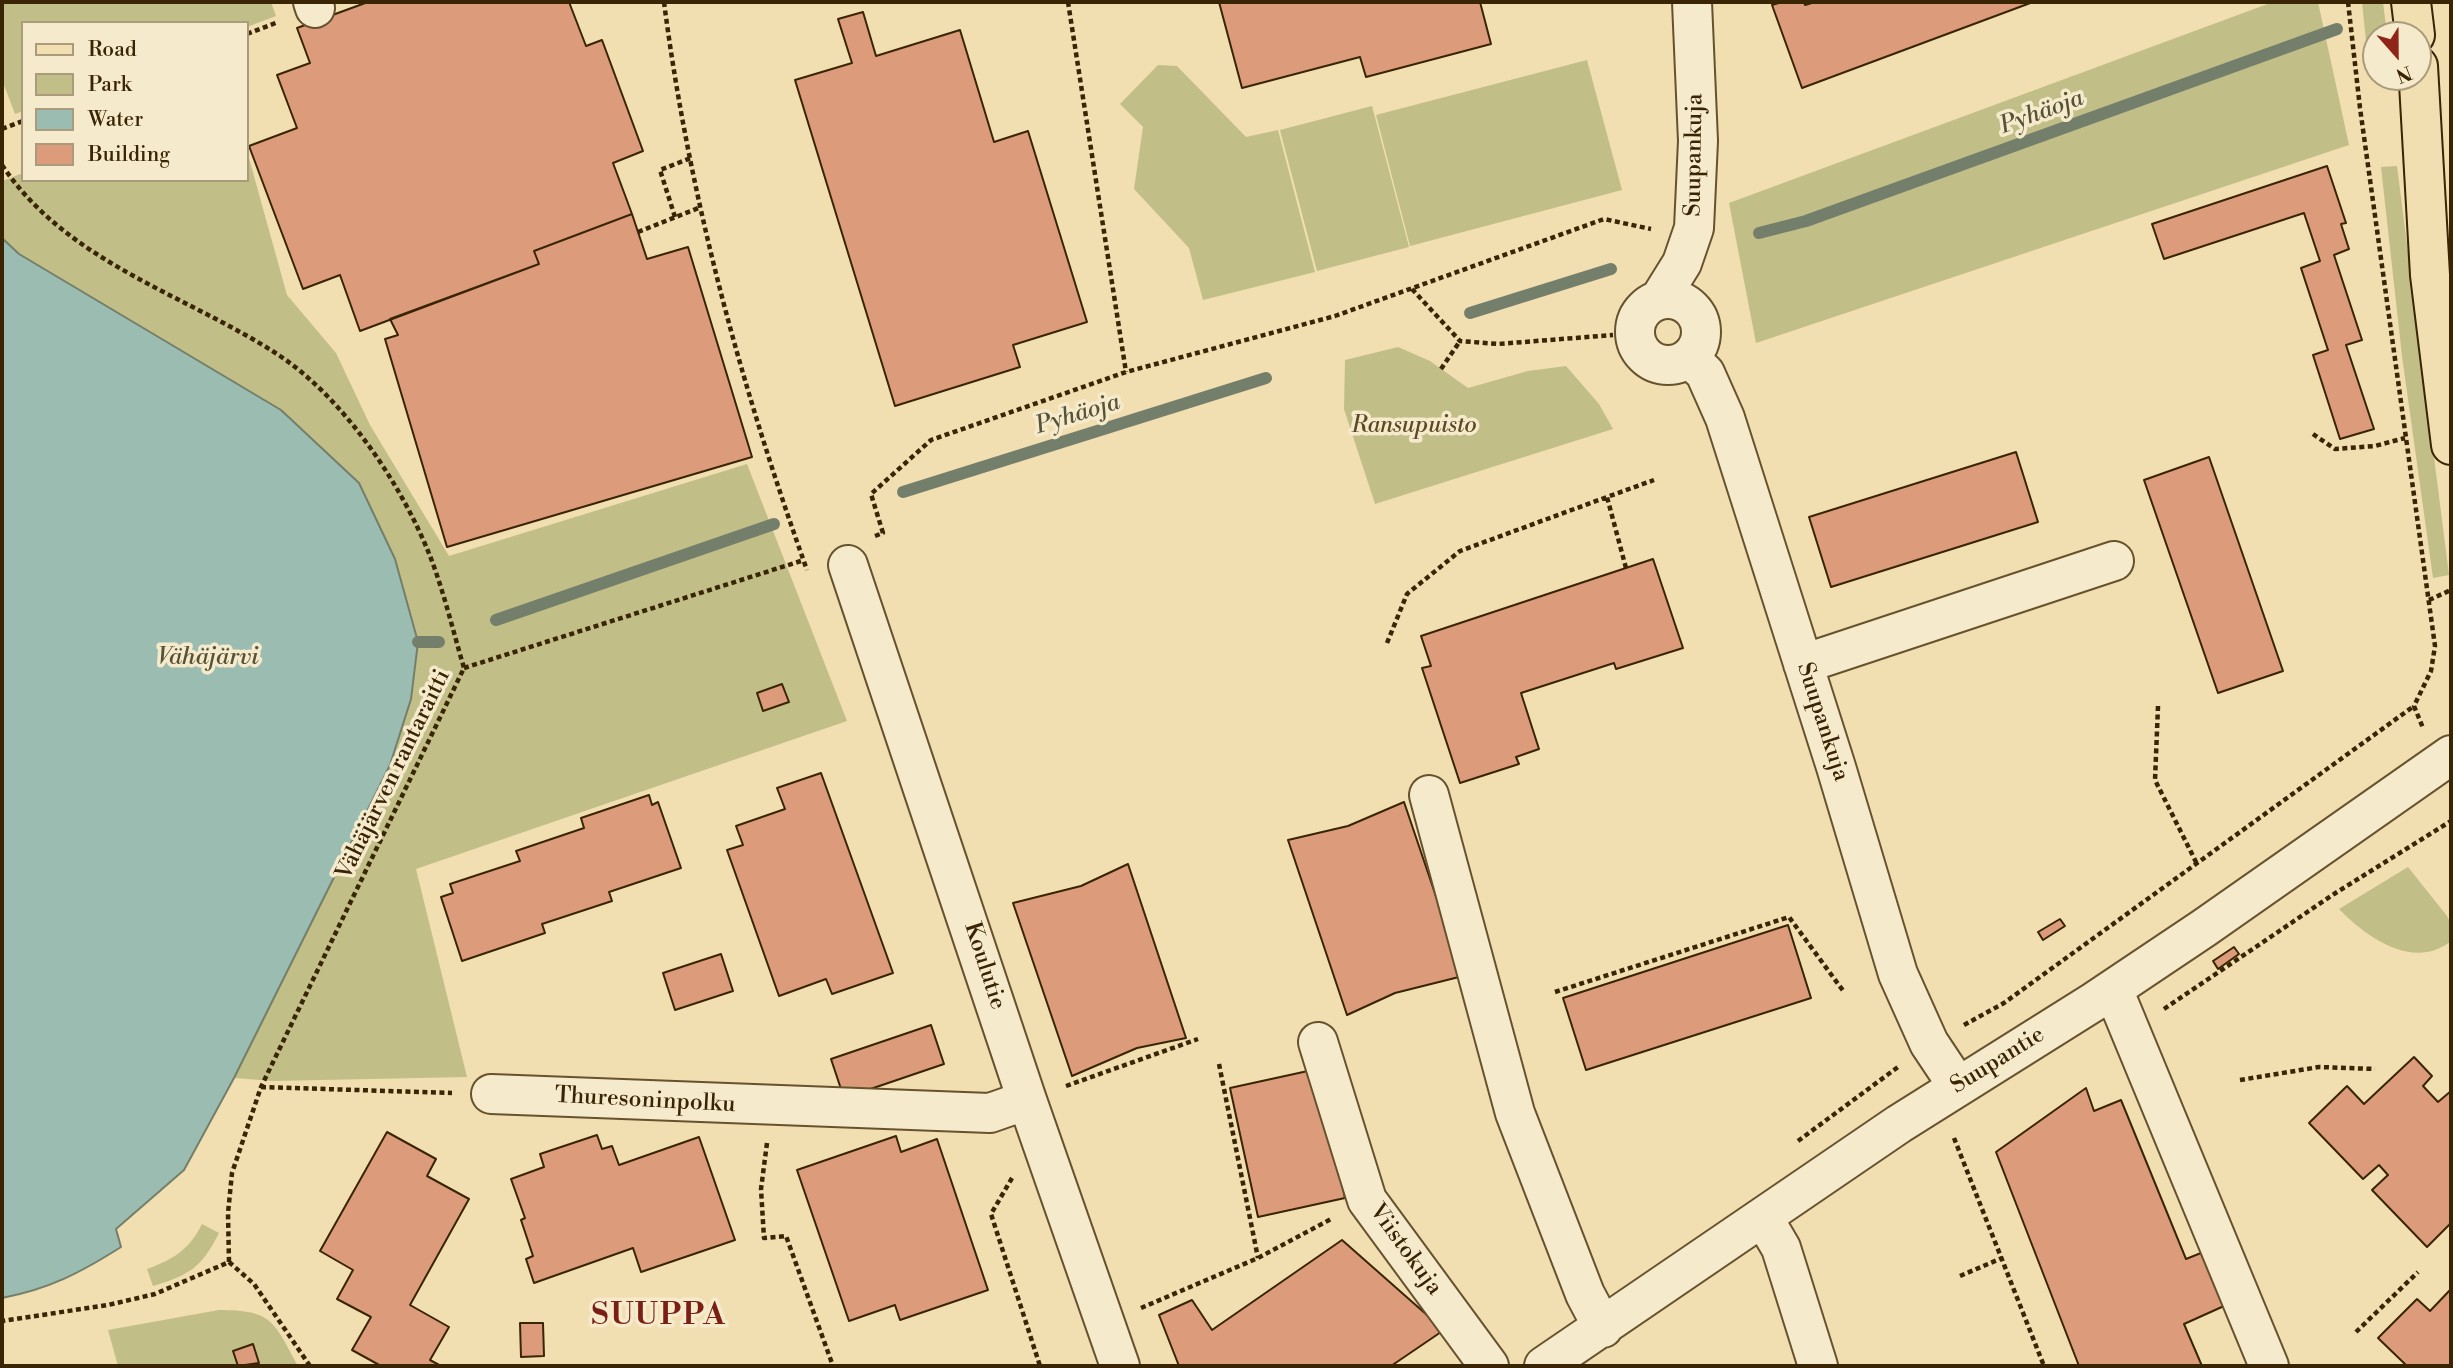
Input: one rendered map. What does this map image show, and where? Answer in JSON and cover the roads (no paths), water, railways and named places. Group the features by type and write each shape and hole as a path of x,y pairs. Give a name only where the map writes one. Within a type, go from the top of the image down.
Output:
{"main road":[{"path":"2412,2 2414,21"},
{"path":"2420,91 2430,275 2451,446"},
{"path":"2423,117 2451,217"}],"street":[{"name":"Suupankuja","path":"1692,2 1698,141 1694,228 1682,263 1659,300 1649,304 1636,321 1636,342 1642,352 1658,363 1680,363 1689,358 1705,373 1725,418 1804,664 1898,974 1929,1043 1957,1086"},
{"path":"1804,664 2114,561"},
{"name":"Koulutie","path":"848,565 1027,1100 1120,1366"},
{"name":"Suupantie","path":"1544,1366 1957,1086 2113,989 2445,760"},
{"path":"1429,795 1515,1113 1585,1294 1603,1328"},
{"path":"2113,989 2269,1366"},
{"name":"Viistokuja","path":"1318,1042 1367,1200 1489,1366"},
{"name":"Thuresoninpolku","path":"491,1094 990,1113 1027,1100"},
{"path":"1763,1219 1781,1248 1818,1366"}],"water":[{"name":"Vähäjärvi","path":"2,238 19,254 281,410 359,483 395,559 418,642 411,699 390,765 234,1078 184,1170 116,1229 121,1247 64,1279 2,1298"}],"waterway":[{"name":"Pyhäoja","path":"1759,233 1806,221 2337,29"},
{"name":"Pyhäoja","path":"1470,313 1611,269"},
{"name":"Pyhäoja","path":"903,492 1266,378"},
{"name":"Pyhäoja","path":"496,620 774,524"},
{"name":"Pyhäoja","path":"418,642 439,642"}],"district":[{"name":"SUUPPA","path":"659,1317"}],"park label":[{"name":"Ransupuisto","path":"1414,426"}]}
